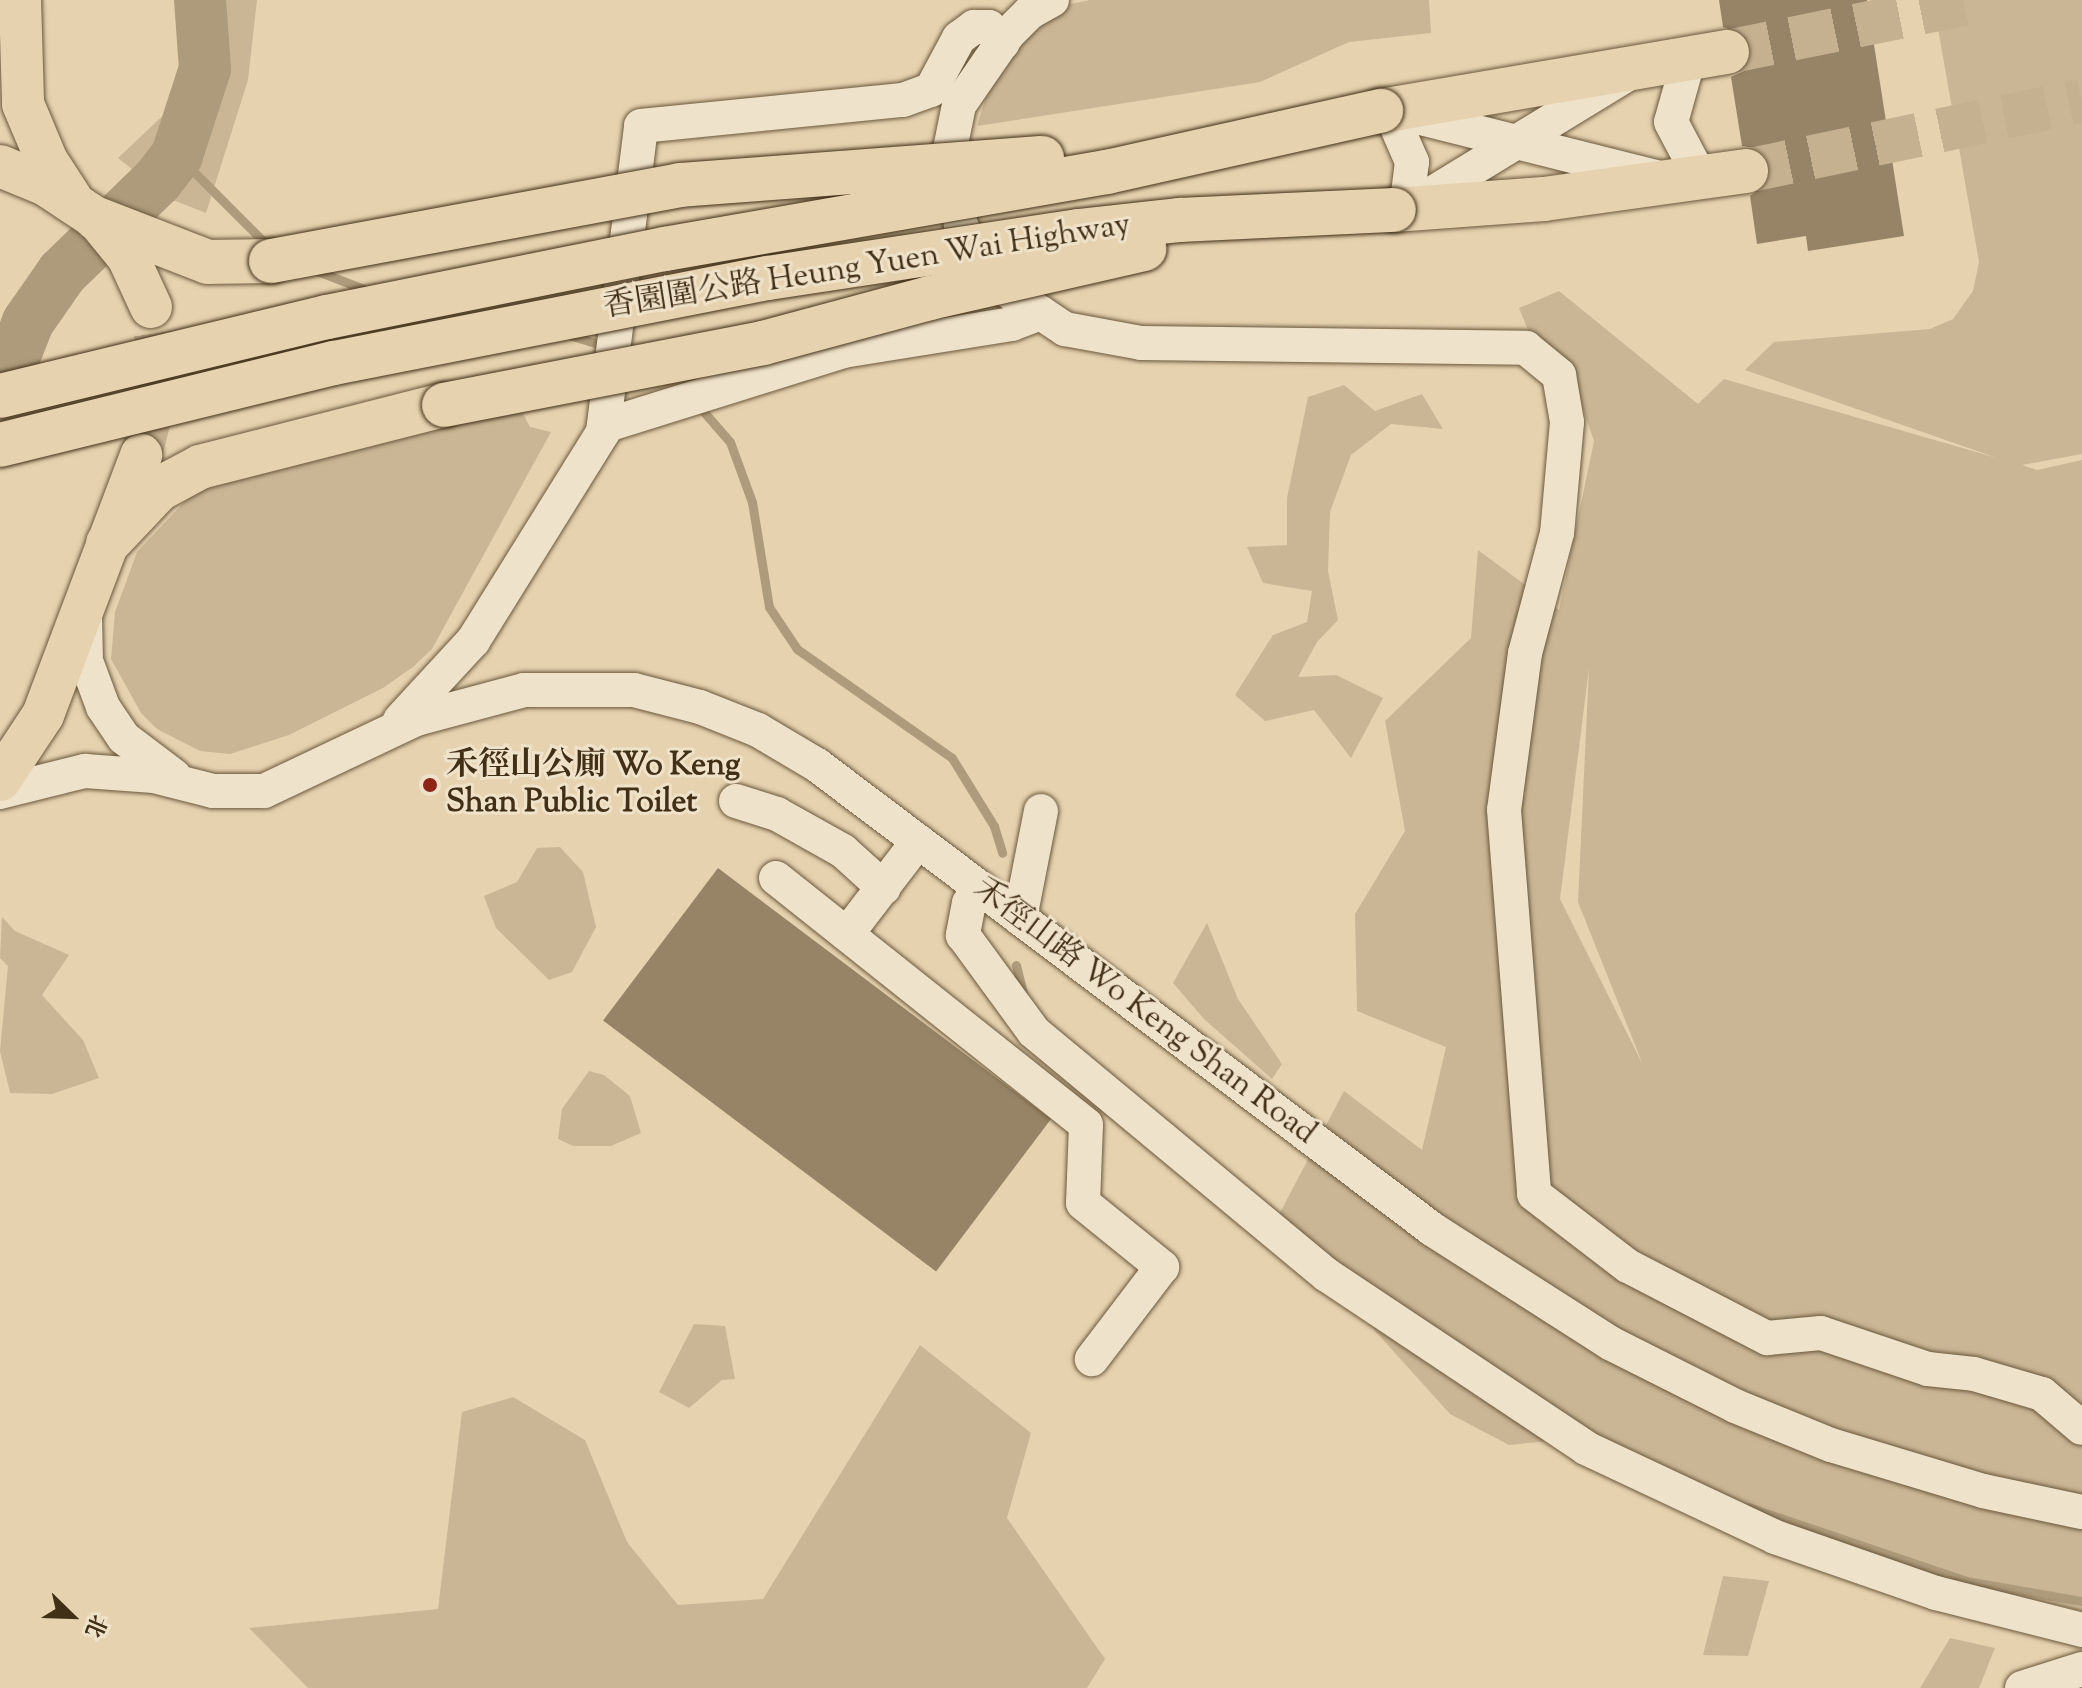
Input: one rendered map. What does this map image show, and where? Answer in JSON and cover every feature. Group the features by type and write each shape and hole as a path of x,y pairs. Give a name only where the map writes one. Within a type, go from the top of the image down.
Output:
{"highway":[{"name":"香園圍公路 Heung Yuen Wai Highway","path":"0,396 327,317 665,249 1107,172 1385,110 1708,55"},
{"path":"67,194 147,273 208,262 271,261 657,188 762,176 1008,162 1385,110"},
{"name":"香園圍公路 Heung Yuen Wai Highway","path":"0,445 334,363 768,278 1122,226 1400,210 1746,171"},
{"path":"108,543 159,489 200,467 444,405 763,343 1099,258 1400,210"}],"main road":[{"path":"0,11 5,0"},
{"path":"20,0 20,93 32,132 67,194"},
{"path":"0,166 67,194"},
{"path":"0,780 43,715 141,455"}],"street":[{"path":"1052,0 1030,12 1003,43 959,105 949,154 961,226 993,281 1065,329 1141,343 1526,348 1559,375 1567,422 1557,533 1525,653 1504,810 1534,1194 1628,1266 1767,1338 1821,1333 1928,1369 1974,1374 2042,1394 2082,1428"},
{"path":"372,742 435,687 473,641 604,426 641,126 903,100 931,90 959,38 974,27 989,27 1003,43"},
{"path":"1385,110 1519,145 1687,179 1671,122 1708,55"},
{"path":"1400,210 1519,145 1645,64"},
{"path":"1385,110 1412,162 1400,210"},
{"path":"604,426 843,351 1012,324 1041,313"},
{"path":"86,603 86,661 103,707 124,738 188,785"},
{"name":"禾徑山路 Wo Keng Shan Road","path":"0,792 85,771 120,771 188,785 264,791 416,719 491,696 557,687 634,690 700,707 758,730 817,765 1432,1229 1610,1343 1735,1406 1831,1445 1983,1491 2082,1512"},
{"path":"736,801 777,814 843,851 884,888"},
{"path":"1020,918 1041,811"},
{"path":"847,934 918,841"},
{"path":"776,878 1086,1125 1083,1203 1162,1267 1092,1359"},
{"path":"980,888 969,903 963,935 1034,1032 1340,1284 1586,1448 1775,1537 1979,1606 2082,1630"},
{"path":"2022,1688 2082,1669"}],"shaded area":[{"path":"191,0 257,0 248,80 206,213 168,198 118,158 172,107"},
{"path":"1090,0 1429,0 1431,33 1349,42 1260,82 977,126 989,87 1007,56 1066,5"},
{"path":"1933,0 2082,0 2082,454 2022,465 2037,470 2082,460 2082,1611 1844,1555 1590,1437 1509,1445 1450,1414 1376,1332 1332,1270 1273,1226 1344,1091 1422,1150 1446,1047 1357,1011 1355,914 1405,831 1385,721 1471,638 1478,550 1559,610 1594,441 1570,371 1532,340 1519,308 1559,291 1698,404 1724,379 1997,458 1745,370 1774,342 1930,329 1953,319 1973,291 1979,262","holes":["1589,668 1578,902 1643,1065 1560,899"]},
{"path":"1344,385 1375,411 1422,394 1443,429 1391,424 1351,455 1330,512 1328,571 1338,620 1317,642 1298,677 1336,675 1383,698 1351,758 1314,710 1265,721 1235,695 1273,635 1307,622 1312,591 1263,583 1247,547 1287,545 1287,498 1308,397"},
{"path":"520,408 530,427 551,432 432,649 413,667 383,688 289,735 230,754 200,751 157,729 141,713 111,659 115,612 137,552 189,497 226,478"},
{"path":"560,847 583,872 596,927 572,972 549,980 496,928 484,896 517,882 537,848"},
{"path":"2,917 15,931 69,955 42,995 83,1040 99,1078 52,1094 10,1093 0,1051 8,966 0,958"},
{"path":"1207,923 1238,999 1282,1064 1272,1079 1204,1019 1173,983"},
{"path":"589,1071 604,1075 630,1096 641,1133 611,1146 573,1146 558,1139 562,1109"},
{"path":"694,1324 725,1326 735,1379 722,1380 689,1408 659,1392"},
{"path":"920,1345 1031,1433 1007,1518 1105,1659 1087,1688 308,1688 249,1628 438,1609 462,1412 513,1397 585,1440 627,1542 678,1605 763,1599"},
{"path":"1723,1576 1769,1581 1748,1656 1703,1655"},
{"path":"1950,1638 1995,1648 1979,1688 1920,1688"}],"building":[{"path":"1719,0 1867,0 1904,236 1808,251 1806,236 1757,244 1750,196 1769,181 1771,167 1756,148 1742,146 1731,77 1744,71 1752,49 1746,36 1723,27"},
{"path":"718,868 1051,1119 936,1271 603,1021"}],"waterway":[{"path":"5,381 28,322 62,273 157,181 177,155 205,69 200,0"},
{"path":"177,155 267,245"},
{"path":"312,269 369,291"},
{"path":"569,335 608,347"},
{"path":"697,404 730,442 752,502 769,607 797,649 952,758 994,826 1002,853"},
{"path":"1016,965 1024,997"},
{"path":"1748,1507 1966,1581 2082,1601"}],"tunnel":[{"path":"1727,52 1982,0"},
{"path":"1746,171 2082,101"},
{"path":"141,455 161,375 151,307"}],"place":[{"name":"禾徑山公廁 Wo Keng Shan Public Toilet","path":"430,785"}]}
